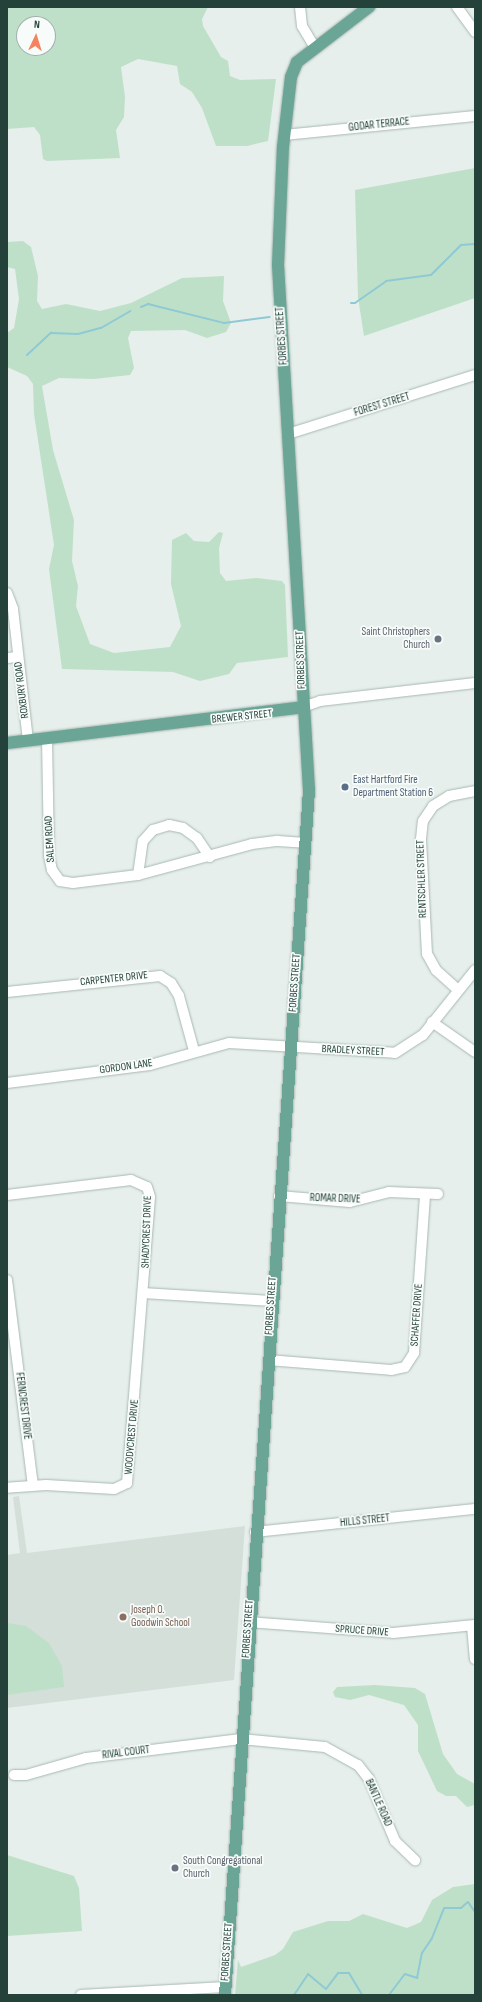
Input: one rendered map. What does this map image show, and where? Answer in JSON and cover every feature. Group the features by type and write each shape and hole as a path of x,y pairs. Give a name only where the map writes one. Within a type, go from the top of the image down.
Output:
{"main road":[{"name":"FORBES STREET","path":"225,1991 248,1622 309,780 278,265 284,135 293,69 301,56 369,7"},
{"name":"BREWER STREET","path":"7,743 304,707"}],"street":[{"path":"300,7 302,26 314,46"},
{"path":"457,7 475,32"},
{"name":"GODAR TERRACE","path":"284,135 475,116"},
{"name":"FOREST STREET","path":"288,434 475,375"},
{"name":"ROXBURY ROAD","path":"7,593 13,609 28,740"},
{"path":"7,658 18,657"},
{"name":"BREWER STREET","path":"304,707 320,701 475,683"},
{"name":"SALEM ROAD","path":"47,738 52,870 60,881 73,883 138,875 210,857 252,844 278,841 305,843"},
{"name":"RENTSCHLER STREET","path":"457,989 436,970 427,954 421,839 423,821 433,806 449,796 475,791"},
{"path":"138,875 143,841 153,830 169,825 183,828 197,838 210,857"},
{"name":"BRADLEY STREET","path":"290,1047 395,1053 409,1047 432,1022 457,989 475,970"},
{"name":"CARPENTER DRIVE","path":"7,992 160,976 171,983 179,996 194,1051"},
{"path":"432,1022 475,1052"},
{"name":"GORDON LANE","path":"7,1083 150,1065 194,1051 229,1043 290,1047"},
{"name":"SHADYCREST DRIVE","path":"7,1195 140,1182 147,1187 150,1197 144,1294"},
{"name":"ROMAR DRIVE","path":"279,1196 350,1202 389,1192 438,1194"},
{"name":"SCHAFFER DRIVE","path":"268,1360 391,1370 405,1367 414,1353 425,1194"},
{"name":"FERNCREST DRIVE","path":"7,1280 33,1485"},
{"path":"144,1294 271,1302"},
{"name":"WOODYCREST DRIVE","path":"7,1488 33,1485 114,1489 127,1483 144,1294"},
{"name":"HILLS STREET","path":"255,1532 475,1509"},
{"name":"SPRUCE DRIVE","path":"248,1622 393,1633 473,1626"},
{"path":"473,1626 475,1659"},
{"name":"RIVAL COURT","path":"14,1775 26,1775 86,1758 241,1738"},
{"name":"BANTLE ROAD","path":"241,1738 305,1744 344,1754 358,1765 368,1779 395,1841 415,1860"},
{"path":"81,1995 225,1991"}],"shaded area":[{"name":"Joseph O. Goodwin School","path":"19,1496 27,1553 245,1526 234,1680 7,1708 7,1555 20,1553 13,1497"}],"green space":[{"path":"7,7 208,7 202,19 203,26 221,57 228,61 230,76 240,80 276,79 268,141 247,146 216,146 202,108 192,92 180,84 177,66 138,59 121,67 125,97 124,117 116,130 120,158 47,161 43,159 40,135 34,127 7,129"},
{"path":"475,168 475,298 364,336 358,297 355,190"},
{"path":"23,241 31,247 38,276 37,301 42,309 66,304 100,311 131,303 182,278 224,276 223,301 231,323 226,332 207,338 185,330 131,331 128,338 134,368 130,375 94,379 59,378 42,386 53,450 74,520 72,561 78,586 76,606 90,644 114,653 170,647 181,626 171,584 172,540 186,533 194,541 209,542 219,532 223,533 219,548 220,573 226,581 257,578 282,581 285,585 288,657 237,663 229,674 200,681 173,672 62,669 49,569 54,545 34,414 33,384 27,376 7,367 7,333 14,328 19,299 15,269 7,267 7,242"},
{"path":"7,1623 26,1626 49,1643 62,1666 64,1687 7,1695"},
{"path":"375,1685 415,1688 425,1694 443,1754 457,1774 475,1784 475,1805 467,1807 456,1796 446,1796 437,1791 418,1751 418,1725 404,1705 369,1695 350,1700 335,1697 333,1692 337,1687"},
{"path":"7,1855 74,1876 79,1888 82,1931 7,1936"},
{"path":"475,1884 475,1995 235,1995 238,1960 241,1967 275,1955 283,1949 293,1932 328,1921 349,1921 363,1914 407,1928 421,1922 432,1900 453,1887"}],"waterway":[{"path":"351,303 355,303 386,281 431,275 461,245 475,244"},
{"path":"141,307 148,304 224,323 270,317"},
{"path":"27,355 51,333 78,334 101,328 131,311"},
{"path":"389,1995 405,1974 417,1978 422,1953 432,1938 444,1908 461,1908 468,1902 475,1912"},
{"path":"294,1995 308,1974 326,1989 338,1973 349,1973 362,1995"},
{"path":"371,1995 379,1995"}],"place":[{"name":"Saint Christophers Church","path":"438,639"},
{"name":"East Hartford Fire Department Station 6","path":"345,787"},
{"name":"Joseph O. Goodwin School","path":"123,1617"},
{"name":"South Congregational Church","path":"175,1868"}]}
